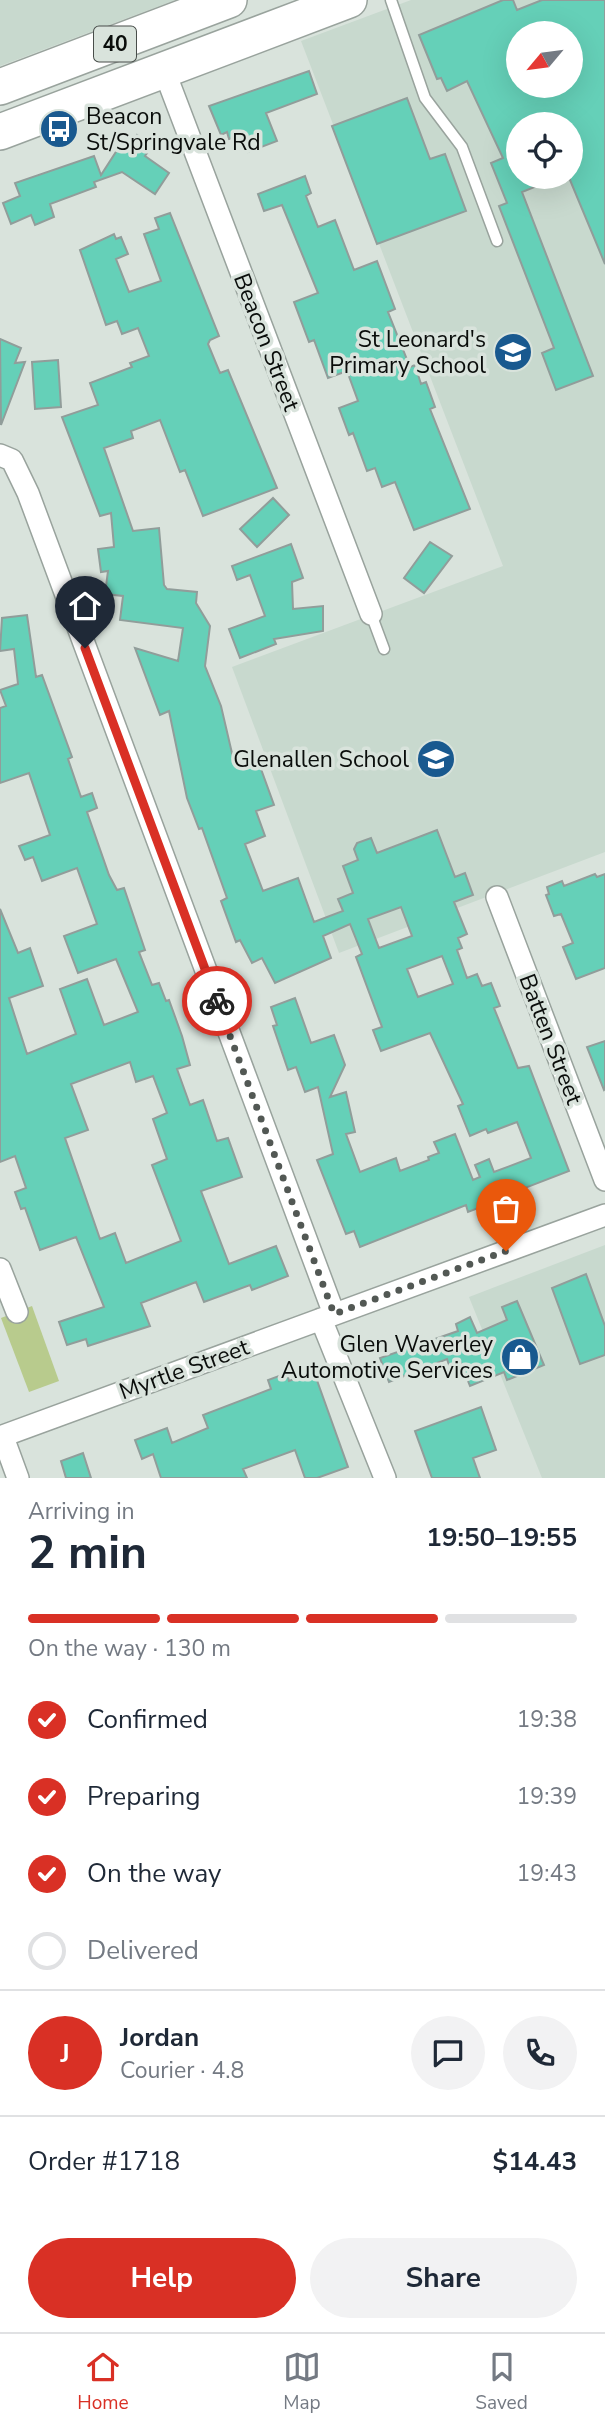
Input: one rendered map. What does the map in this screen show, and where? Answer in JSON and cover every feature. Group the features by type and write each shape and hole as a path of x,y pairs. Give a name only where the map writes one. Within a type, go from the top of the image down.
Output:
{"highway":[{"name":"40","path":"0,87 229,0"},
{"name":"40","path":"2,125 164,70 349,0"}],"street":[{"name":"Beacon Street","path":"164,70 371,614"},
{"path":"0,455 12,460 28,493 385,1478"},
{"name":"Batten Street","path":"497,897 605,1180"},
{"name":"Myrtle Street","path":"1,1437 605,1215"},
{"path":"0,1269 16,1312"},
{"path":"1,1437 18,1478"}],"lane":[{"path":"391,0 425,98 462,147 497,241"},
{"path":"371,614 384,649"}],"shaded area":[{"path":"0,0 175,0 0,66"},
{"path":"411,0 593,0 605,31 605,852 339,953 232,667 503,566 301,41"},
{"path":"605,1245 605,1478 542,1478 469,1297"}],"green space":[{"path":"32,1306 59,1381 29,1392 1,1318"}],"building":[{"path":"503,0 513,0 517,10 542,0 605,0 605,264 574,189 583,189 583,112 506,112 506,189 529,189 522,192 593,376 556,390 542,353 554,348 499,206 507,203 491,163 503,158 467,81 447,91 441,78 437,79 419,35"},
{"path":"309,71 317,94 266,113 277,141 248,152 242,135 229,139 227,132 221,135 209,106"},
{"path":"407,98 430,159 445,154 466,211 377,244 332,126"},
{"path":"137,135 152,146 145,156 169,173 155,194 122,172 94,182 96,187 50,204 54,217 35,225 31,215 11,224 3,203 20,196 15,183 94,156 101,175 123,141 130,146"},
{"path":"305,176 311,193 306,196 318,227 335,220 354,270 377,261 395,309 388,312 410,367 415,365 421,384 426,382 435,407 430,409 470,509 414,530 395,482 382,487 375,468 367,471 353,433 349,435 339,408 358,401 347,371 328,378 314,340 309,342 294,302 318,293 282,205 264,211 258,194"},
{"path":"170,213 219,336 208,344 220,373 228,370 277,488 203,516 185,470 180,472 160,420 131,431 133,438 104,448 133,531 159,528 164,585 167,589 197,592 196,603 210,626 205,666 221,706 235,766 257,758 274,805 256,811 265,836 245,844 263,891 298,878 314,922 343,911 338,899 353,893 343,866 358,860 354,849 357,843 371,838 377,853 437,830 455,877 465,873 473,895 454,902 467,934 458,938 462,948 457,950 467,978 477,974 482,986 491,983 500,1006 494,1008 518,1068 529,1066 569,1171 504,1196 506,1201 492,1207 491,1203 468,1212 466,1205 360,1247 354,1231 346,1234 317,1160 333,1154 318,1087 305,1092 296,1067 288,1070 273,1026 277,1025 271,1007 295,998 311,1043 334,1035 345,1065 330,1097 346,1092 355,1132 346,1134 360,1172 396,1158 400,1171 429,1160 428,1157 439,1153 434,1142 455,1134 473,1180 480,1177 475,1165 489,1159 494,1172 531,1158 517,1122 488,1133 486,1129 470,1136 458,1106 463,1104 430,1033 381,1051 373,1030 382,1027 356,957 362,954 350,924 323,936 331,958 275,983 262,958 252,963 240,940 236,942 221,901 227,898 202,828 199,829 187,798 169,711 160,715 135,648 178,661 183,628 120,620 123,596 105,594 108,571 101,572 98,549 114,547 111,513 100,516 62,417 98,405 90,383 132,367 130,363 149,356 138,328 122,334 117,321 106,325 80,250 114,234 116,239 121,237 128,254 116,259 129,292 161,281 144,234 159,229 155,218","holes":["401,907 412,936 379,948 368,919","442,956 453,984 418,997 407,969"]},
{"path":"0,339 21,348 15,363 25,362 1,425"},
{"path":"58,360 61,407 35,409 32,362"},
{"path":"273,498 289,515 257,547 240,529"},
{"path":"430,542 452,556 424,593 404,578"},
{"path":"291,544 303,578 292,582 293,609 323,606 323,631 274,639 276,644 240,658 229,629 265,616 250,575 237,580 232,566"},
{"path":"27,615 36,677 42,675 72,757 68,759 81,797 92,793 97,808 87,812 109,875 117,890 124,888 145,950 139,952 152,985 159,983 166,1001 169,1000 182,1036 190,1065 177,1069 190,1105 203,1100 217,1141 228,1138 242,1177 201,1191 229,1264 276,1246 288,1276 252,1290 250,1285 204,1302 196,1282 141,1303 150,1326 88,1346 86,1339 67,1345 59,1322 104,1307 76,1237 40,1250 25,1208 21,1209 15,1192 26,1188 15,1156 0,1162 0,909 18,953 30,948 43,986 9,998 27,1054 76,1034 60,989 87,979 104,1025 138,1012 116,959 78,973 64,936 97,924 77,868 42,881 33,857 25,860 19,846 50,835 29,773 0,783 0,708 6,706 0,690 18,684 14,649 0,651 2,618","holes":["130,1062 136,1082 153,1076 167,1113 153,1119 167,1159 152,1165 181,1241 126,1263 115,1233 100,1239 65,1138 88,1130 71,1084"]},
{"path":"595,874 597,877 605,874 605,968 576,979 563,947 573,943 561,914 554,916 546,895 549,894 547,887 562,881 564,886"},
{"path":"605,1041 605,1089 604,1090 587,1047"},
{"path":"586,1274 605,1326 605,1355 580,1364 552,1288"},
{"path":"517,1301 544,1365 507,1380 504,1372 470,1386 460,1361 449,1365 447,1359 389,1382 380,1358 458,1331 456,1324 470,1317 477,1333 507,1320 502,1307"},
{"path":"314,1372 348,1467 317,1478 305,1478 295,1450 243,1469 247,1478 161,1478 153,1454 142,1459 135,1440 167,1428 172,1443 208,1428 203,1415 271,1389 268,1380 287,1373 289,1381"},
{"path":"481,1407 496,1450 473,1458 480,1478 432,1478 415,1431"},
{"path":"83,1453 91,1478 66,1478 61,1461"}],"way so far":[{"path":"217,1001 334,1314 506,1251"}],"place":[{"name":"Beacon St/Springvale Rd","path":"59,129"},
{"name":"St Leonard's Primary School","path":"513,352"},
{"name":"Glenallen School","path":"436,759"},
{"name":"Glen Waverley Automotive Services","path":"520,1357"}],"route":[{"path":"85,648 217,1001"}]}
